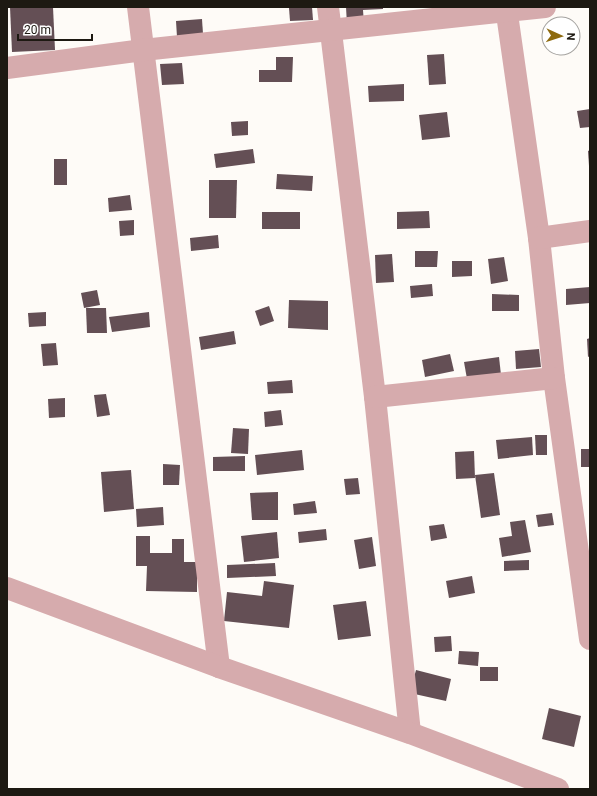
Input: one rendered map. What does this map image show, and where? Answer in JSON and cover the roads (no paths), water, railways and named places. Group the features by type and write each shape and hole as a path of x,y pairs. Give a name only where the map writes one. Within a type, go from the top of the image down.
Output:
{"street":[{"path":"138,7 219,667"},
{"path":"328,7 375,397 410,733"},
{"path":"7,68 143,50 506,9 546,7"},
{"path":"506,9 539,238 554,378 590,639"},
{"path":"539,238 590,231"},
{"path":"375,397 554,378"},
{"path":"7,588 219,667 410,733 558,789"}]}
